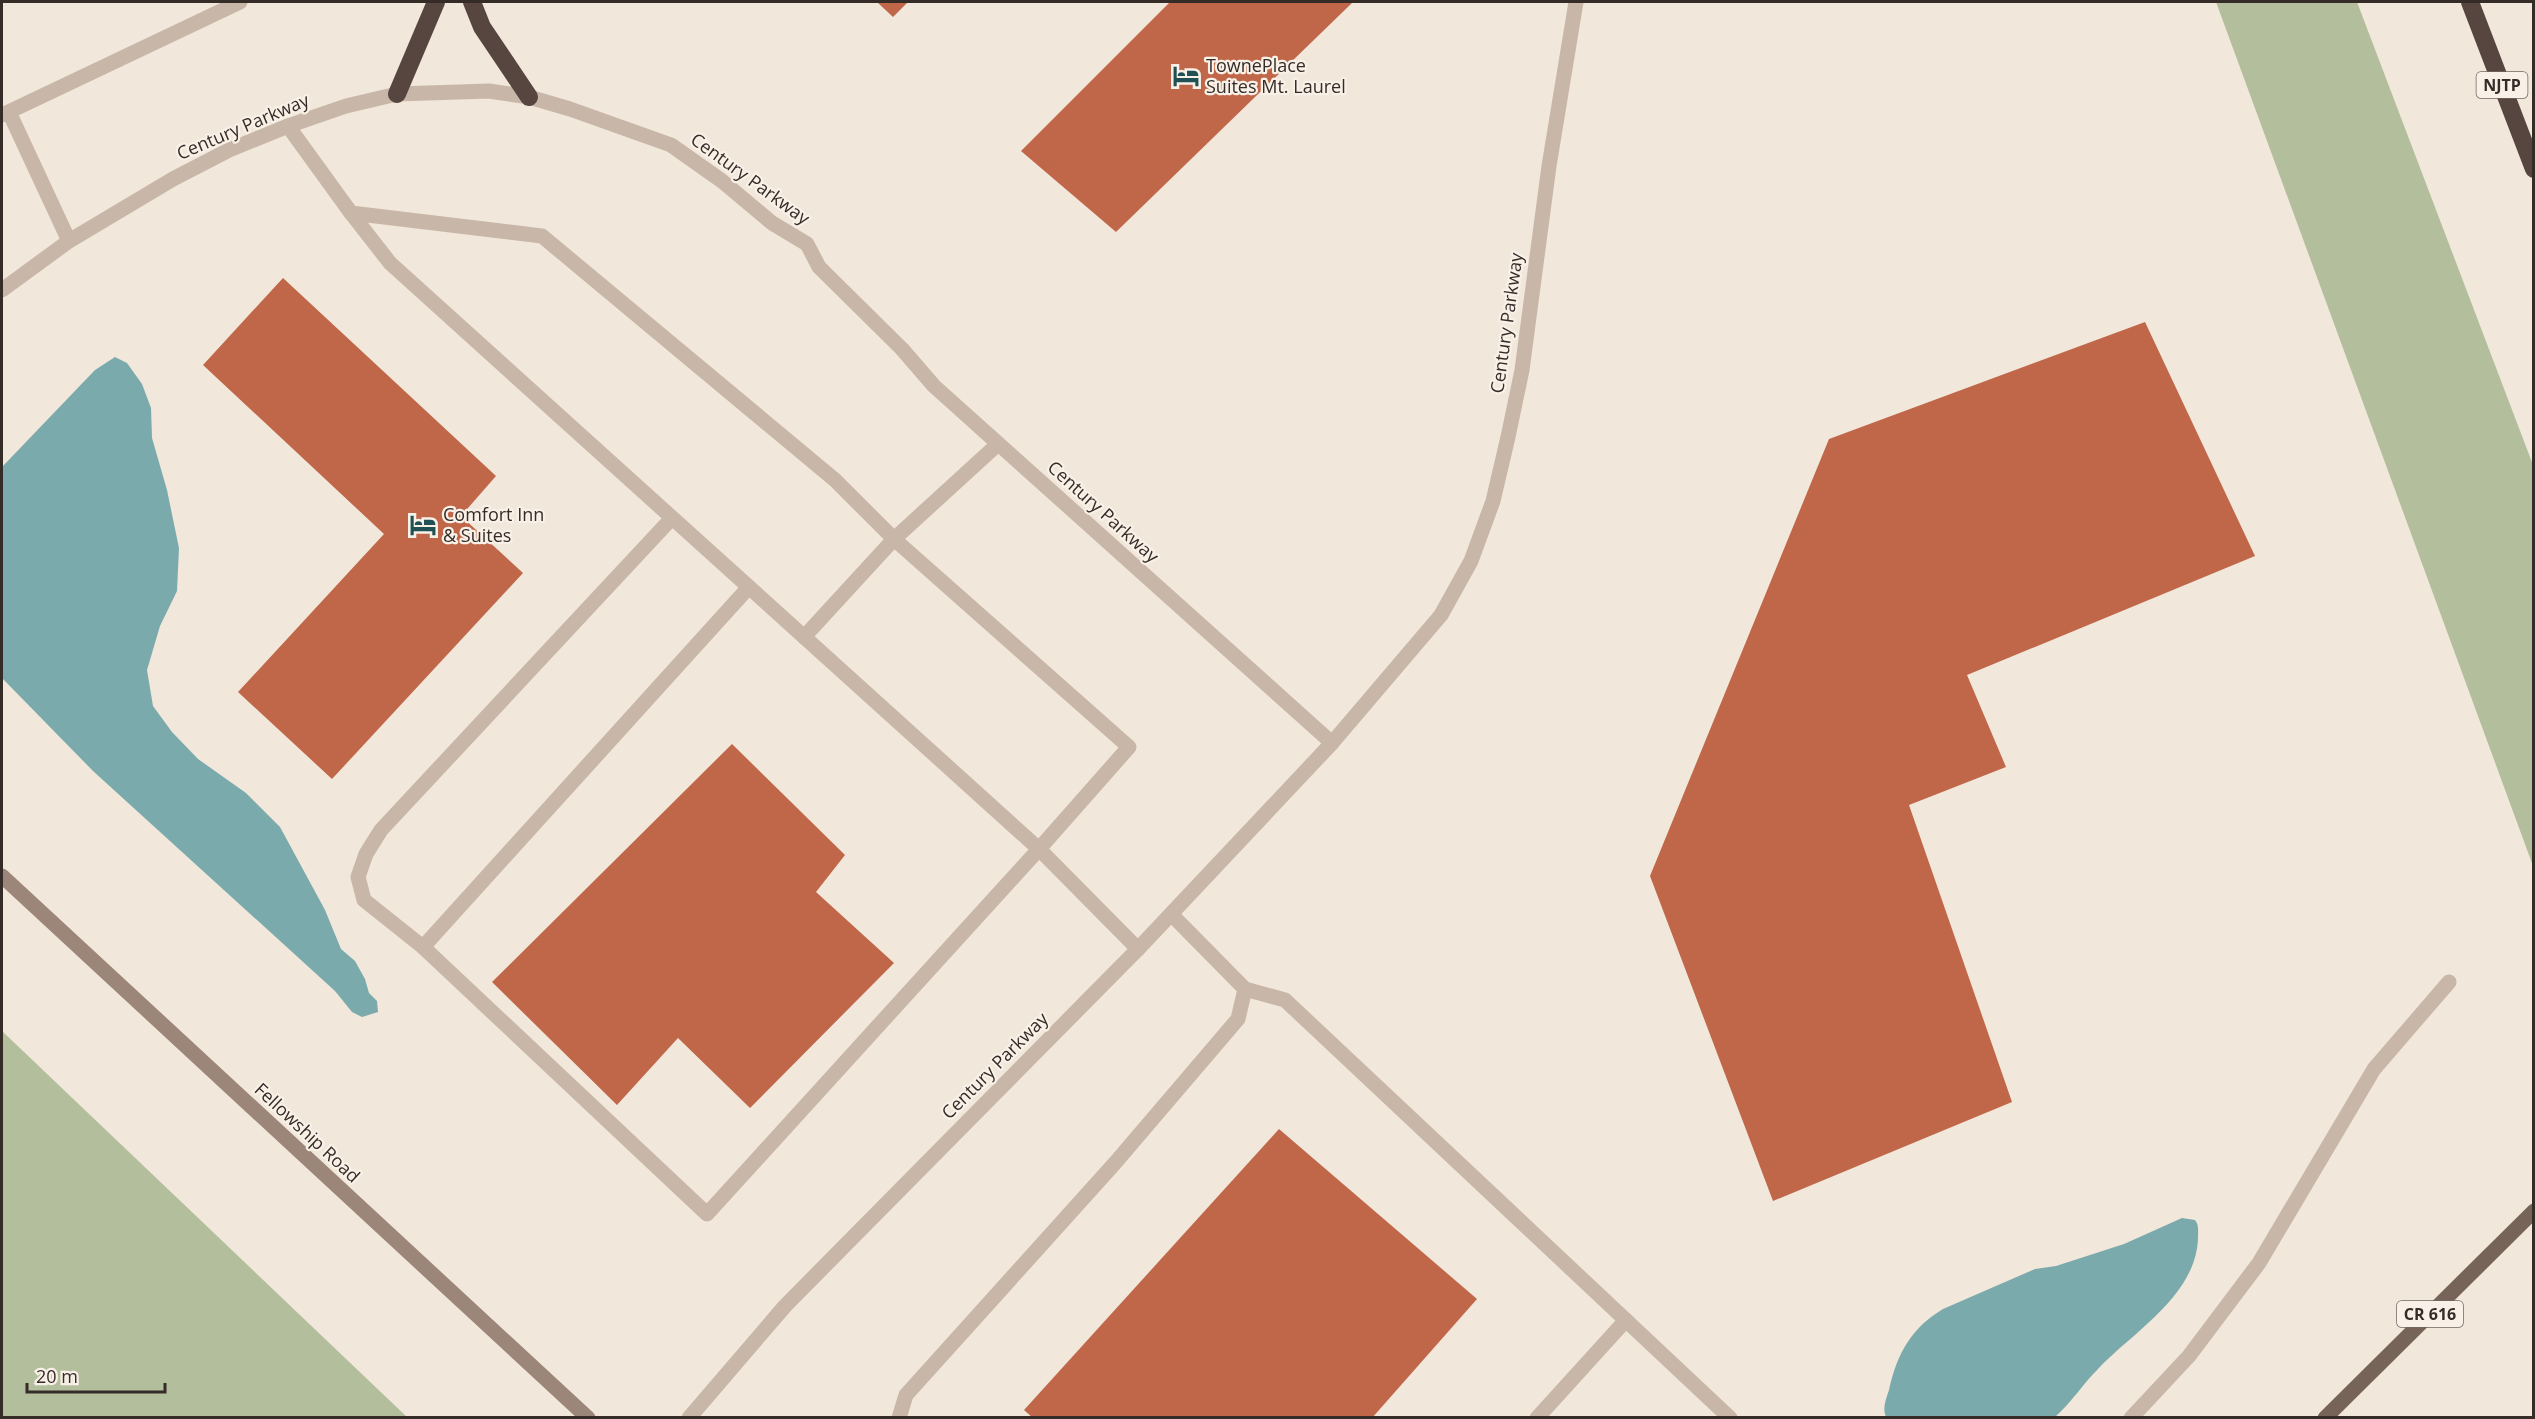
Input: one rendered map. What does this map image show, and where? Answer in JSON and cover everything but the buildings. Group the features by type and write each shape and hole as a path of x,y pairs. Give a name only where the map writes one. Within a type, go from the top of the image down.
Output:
{"highway":[{"path":"397,94 436,2"},
{"path":"472,2 487,35 529,97"},
{"name":"NJTP","path":"2470,2 2534,169"}],"main road":[{"name":"CR 616","path":"2325,1418 2534,1211"}],"street":[{"path":"69,241 5,113 240,2"},
{"name":"Century Parkway","path":"689,1418 785,1306 1138,949 1332,743 1442,615 1471,561 1493,501 1522,370 1549,166 1576,2"},
{"name":"Century Parkway","path":"2,290 69,241 173,179 229,150 346,106 397,94 489,91 529,97 612,122 671,145 722,181 772,223 807,244 819,267 902,349 934,386 1332,743"},
{"path":"288,126 390,263 1039,849 1138,949"},
{"path":"351,213 542,236 835,480 894,539 1129,747 707,1214 423,948 364,900 358,877 366,854 381,830 672,518"},
{"path":"804,637 894,539 998,444"},
{"path":"423,948 749,587"},
{"name":"Fellowship Road","path":"2,876 588,1418"},
{"path":"1171,914 1245,989 1285,1000 1730,1418"},
{"path":"2131,1418 2189,1356 2259,1263 2374,1069 2449,982"},
{"path":"899,1418 906,1395 1115,1163 1238,1019 1245,989"},
{"path":"1537,1418 1626,1320"}],"green space":[{"path":"2216,2 2357,2 2533,465 2533,866"},
{"path":"2,1031 407,1417 2,1417"}],"water":[{"path":"115,357 127,363 142,384 151,408 152,438 167,490 179,548 177,591 160,626 147,670 153,706 172,732 198,759 246,793 280,827 325,910 341,949 355,961 365,979 369,993 377,1001 378,1012 362,1017 352,1012 335,991 93,771 2,678 2,467 95,370"},
{"path":"2182,1218 2195,1220 2198,1228 2195,1258 2187,1277 2161,1310 2098,1369 2055,1417 1886,1417 1884,1410 1886,1400 1901,1354 1914,1333 1932,1316 1943,1309 2035,1269 2056,1266 2124,1244"}],"place":[{"name":"TownePlace Suites Mt. Laurel","path":"1186,76"},
{"name":"Comfort Inn & Suites","path":"423,525"}]}
